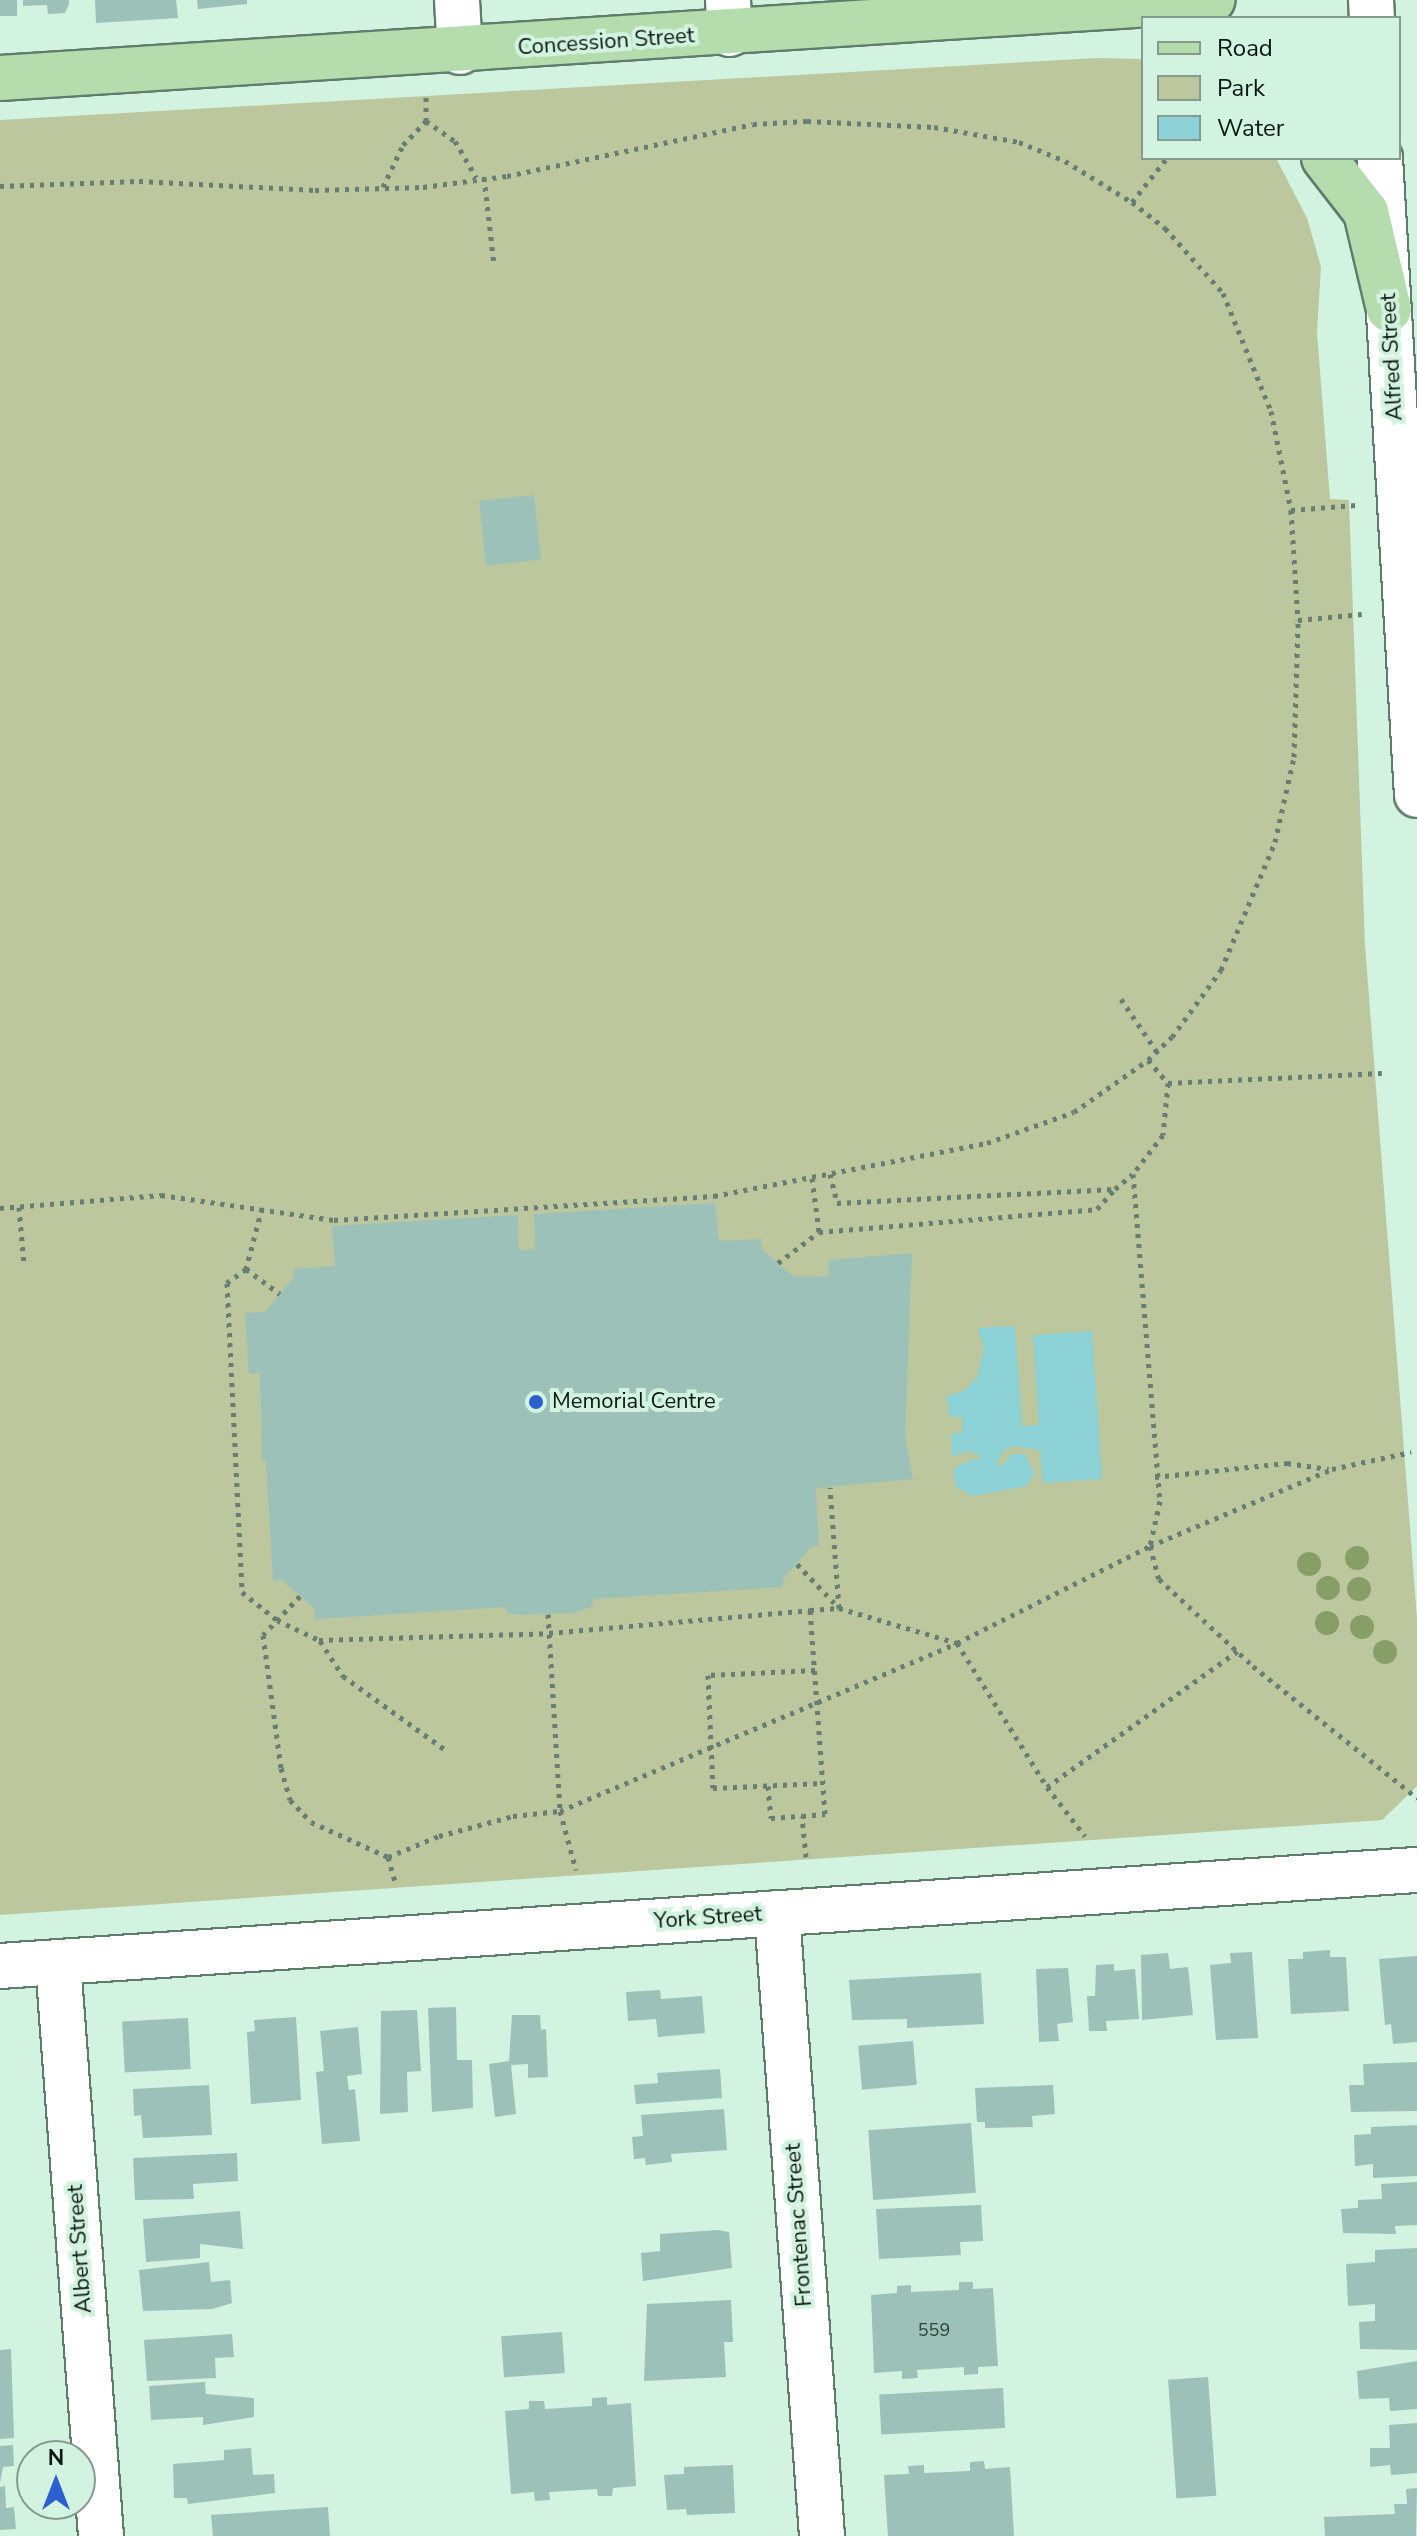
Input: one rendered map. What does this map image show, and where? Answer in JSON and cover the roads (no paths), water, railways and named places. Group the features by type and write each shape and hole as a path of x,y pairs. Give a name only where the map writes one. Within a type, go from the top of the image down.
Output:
{"main road":[{"name":"Concession Street","path":"0,78 460,52 729,17 1044,6 1155,12 1212,0"},
{"path":"1326,160 1366,212 1389,309"}],"street":[{"path":"457,0 460,52"},
{"name":"Alfred Street","path":"1380,160 1410,560 1417,795"},
{"name":"York Street","path":"0,1966 1417,1870"},
{"name":"Frontenac Street","path":"777,1913 822,2536"},
{"name":"Albert Street","path":"58,1963 101,2536"}],"water":[{"path":"1015,1326 1022,1426 1039,1425 1033,1335 1092,1331 1102,1479 1043,1483 1040,1450 1015,1446 1004,1450 996,1465 1003,1465 1011,1454 1025,1454 1034,1473 1027,1486 972,1496 956,1487 953,1471 959,1465 982,1457 970,1451 952,1456 951,1434 962,1433 962,1417 949,1417 947,1396 963,1391 977,1378 984,1349 978,1328"}],"place":[{"name":"Memorial Centre","path":"536,1402"}]}
